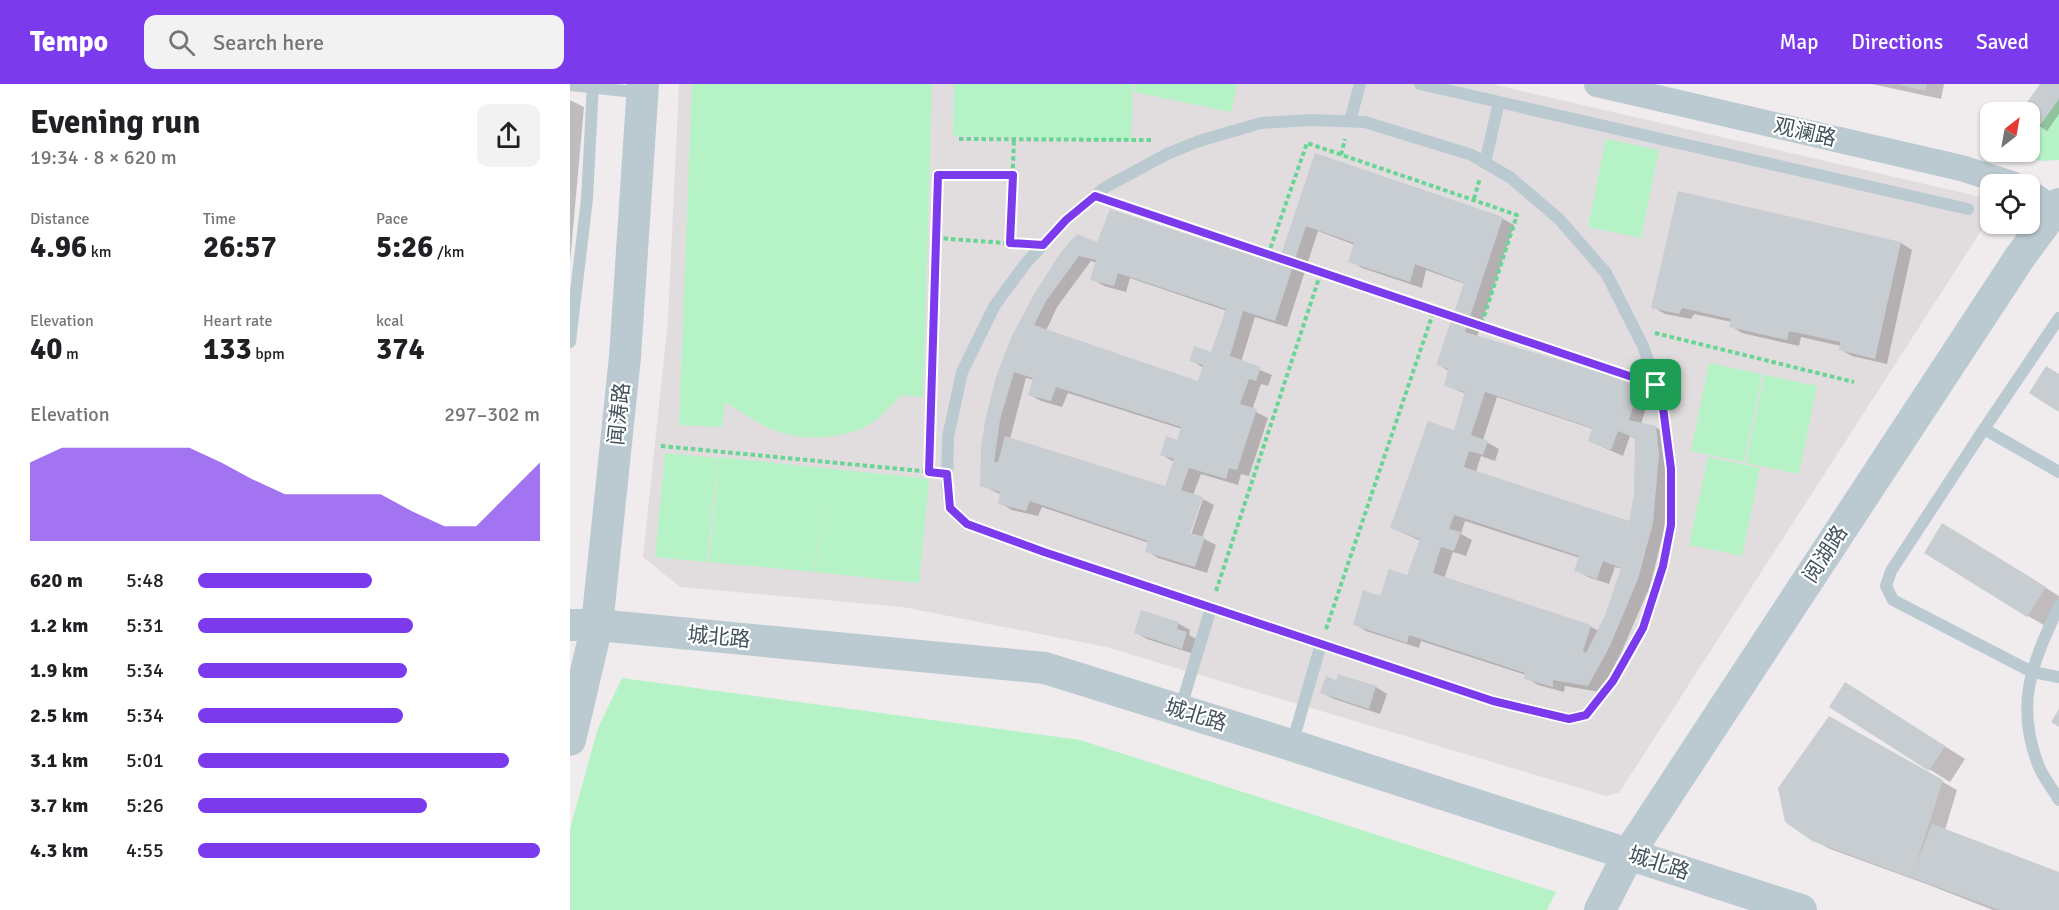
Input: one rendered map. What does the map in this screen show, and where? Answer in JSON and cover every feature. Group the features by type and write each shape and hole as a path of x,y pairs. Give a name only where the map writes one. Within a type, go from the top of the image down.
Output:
{"street":[{"name":"观澜路","path":"1597,84 1980,174"},
{"name":"闻涛路","path":"570,740 584,625 624,357 643,88"},
{"name":"阅湖路","path":"1600,910 1629,854 2014,267 2048,202"},
{"name":"城北路","path":"584,625 1045,668 1801,910"}],"lane":[{"path":"1350,121 1360,84"},
{"path":"1420,84 1968,209"},
{"path":"570,85 643,88"},
{"path":"570,342 587,199 593,85"},
{"path":"1485,163 1499,102"},
{"path":"1311,120 1350,121 1365,122 1472,155 1511,178 1560,220 1606,273 1643,346 1662,400 1671,469 1671,525 1663,566 1643,628 1613,681 1586,715 1569,719 1493,701 1044,552 967,524 950,508 947,474 948,436 962,372 995,305 1026,263 1066,220 1104,188 1199,141 1261,123 1311,120"},
{"path":"2059,318 1891,571 1886,586 1893,600 2032,672 2059,677"},
{"path":"1984,429 2059,472"},
{"path":"2059,606 2043,640 2028,682 2026,721 2040,769 2059,800"},
{"path":"1180,710 1211,608"},
{"path":"1291,745 1321,644"}],"path":[{"path":"959,139 1199,141"},
{"path":"1010,243 1014,139"},
{"path":"1268,255 1307,143 1517,215 1481,326"},
{"path":"930,428 938,175 1013,175"},
{"path":"1095,196 1656,385"},
{"path":"936,238 1043,245"},
{"path":"1211,608 1321,272"},
{"path":"1321,644 1434,310"},
{"path":"1634,328 1854,382"},
{"path":"661,446 947,474"},
{"path":"929,461 929,472"}],"shaded area":[{"path":"679,84 1492,84 1980,197 1980,233 1619,793 1606,796 1106,647 903,607 680,587 643,557 668,320"}],"green space":[{"path":"692,84 932,84 923,397 901,395 874,422 863,428 835,436 805,437 778,432 725,402 722,427 679,425"},
{"path":"954,84 1133,84 1131,141 953,136"},
{"path":"1136,84 1237,84 1231,112 1134,92"},
{"path":"2050,84 2059,84 2059,160 2040,161 2040,102 2036,102"},
{"path":"1606,139 1659,150 1641,238 1588,227"},
{"path":"1709,363 1762,374 1744,462 1691,451"},
{"path":"1764,375 1817,386 1799,474 1746,463"},
{"path":"665,453 718,458 707,562 655,557"},
{"path":"719,457 929,479 919,583 815,572 822,501 814,572 709,562"},
{"path":"1708,457 1760,468 1742,556 1689,545"},
{"path":"622,678 1080,740 1556,892 1547,910 570,910 570,829 598,728"}],"building":[{"path":"1897,84 1927,84 1925,91"},
{"path":"2040,84 2059,84 2059,99 2040,125 2040,102 2027,102"},
{"path":"1315,153 1503,217 1465,332 1640,384 1629,420 1656,426 1659,455 1653,523 1638,579 1610,646 1588,686 1553,680 1553,687 1524,679 1525,673 1409,635 1407,643 1353,625 1363,590 1380,596 1389,569 1407,575 1420,539 1390,528 1428,421 1454,430 1465,392 1444,386 1448,369 1436,365 1464,283 1415,264 1410,282 1348,262 1354,243 1306,226 1275,321 1243,311 1230,356 1261,367 1256,381 1249,379 1240,404 1257,409 1237,470 1229,468 1226,479 1189,468 1181,490 1203,497 1190,533 1205,537 1195,567 1145,552 1148,541 1030,501 1026,511 998,504 1000,492 980,486 981,447 985,421 996,377 1011,338 1034,294 1061,252 1077,234 1097,242 1110,209 1278,264","holes":["1079,256 1096,260 1090,280 1114,286 1118,273 1226,309 1211,352 1194,346 1189,361 1203,365 1198,381 1034,325 1046,301","1014,372 1033,378 1028,395 1051,401 1056,387 1181,427 1177,440 1166,436 1160,455 1174,459 1165,486 1005,436 998,462 994,462 1000,420","1485,392 1592,428 1588,441 1611,450 1618,431 1635,438 1634,494 1629,521 1464,467 1469,451 1483,455 1488,441 1471,435","1454,515 1579,556 1574,571 1597,579 1603,561 1621,568 1605,615 1586,653 1583,651 1591,625 1433,573 1441,547 1454,551 1461,532 1449,529"]},
{"path":"1678,191 1901,242 1875,359 1839,350 1840,342 1789,331 1787,340 1729,327 1731,319 1682,308 1679,314 1651,308"},
{"path":"2046,366 2059,374 2059,412 2029,393"},
{"path":"1942,523 2046,587 2027,617 1924,553"},
{"path":"1141,610 1179,622 1177,629 1187,632 1182,649 1134,633"},
{"path":"1338,674 1376,686 1369,709 1320,693 1326,676 1336,680"},
{"path":"1845,682 1945,746 1929,771 1829,707"},
{"path":"2059,709 2059,727 2051,722"},
{"path":"1829,716 1943,780 1915,868 1932,824 2059,872 2059,910 2000,910 1812,841 1785,822 1778,788"}],"route":[{"path":"938,175 1013,175 1010,243 1043,245 1066,220 1095,196 1656,385 1662,400 1671,469 1671,525 1663,566 1643,628 1613,681 1586,715 1569,719 1493,701 1044,552 967,524 950,508 947,474 929,472 938,175"}]}
